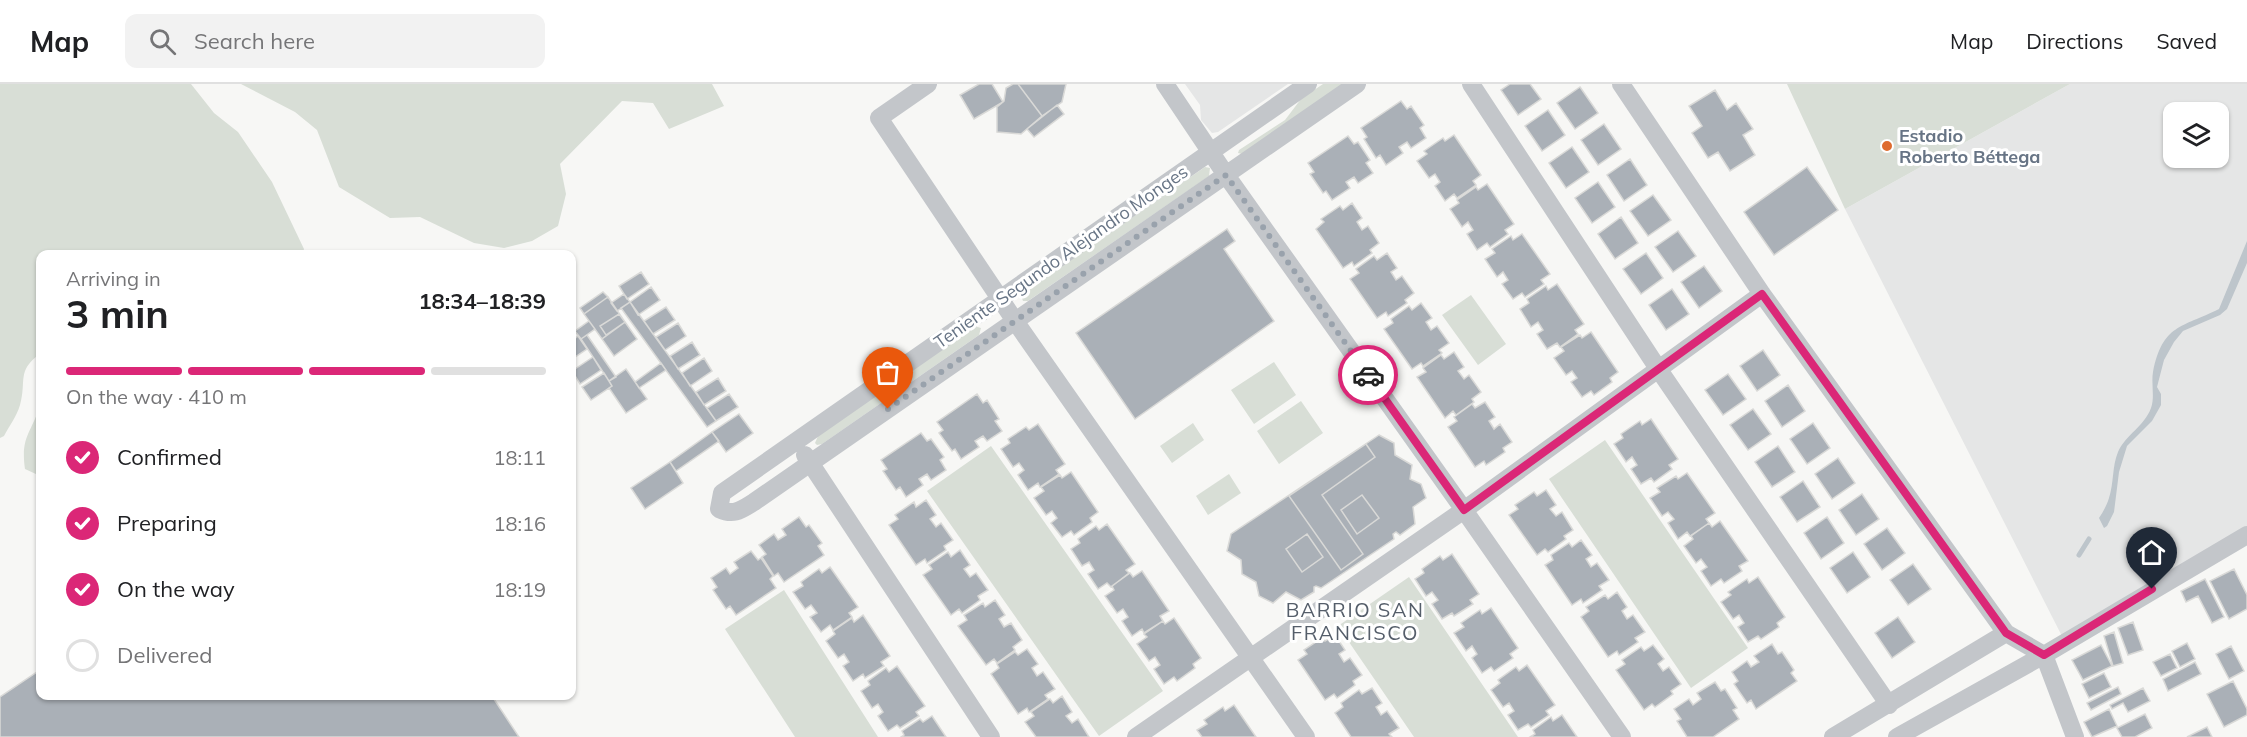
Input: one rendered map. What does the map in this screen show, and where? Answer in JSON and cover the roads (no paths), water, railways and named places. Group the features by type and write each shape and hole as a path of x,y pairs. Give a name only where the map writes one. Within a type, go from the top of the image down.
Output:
{"street":[{"path":"928,84 879,118 999,299 1306,737"},
{"path":"1165,84 1226,175 1622,737"},
{"name":"Teniente Segundo Alejandro Monges","path":"1308,84 722,493 720,509 729,514 738,512 754,502 1357,84"},
{"path":"1471,84 1659,370 1889,705"},
{"path":"1621,84 1762,294 2006,633 2044,655 2075,737"},
{"path":"1136,737 1464,510 1762,294"},
{"path":"795,442 992,737"},
{"path":"1897,737 2044,655 2247,535"},
{"path":"1833,737 2006,633"}],"waterway":[{"path":"2079,555 2089,539"}],"place":[{"name":"Estadio Roberto Béttega","path":"1887,146"}],"district":[{"name":"BARRIO SAN FRANCISCO","path":"1355,622"}]}
